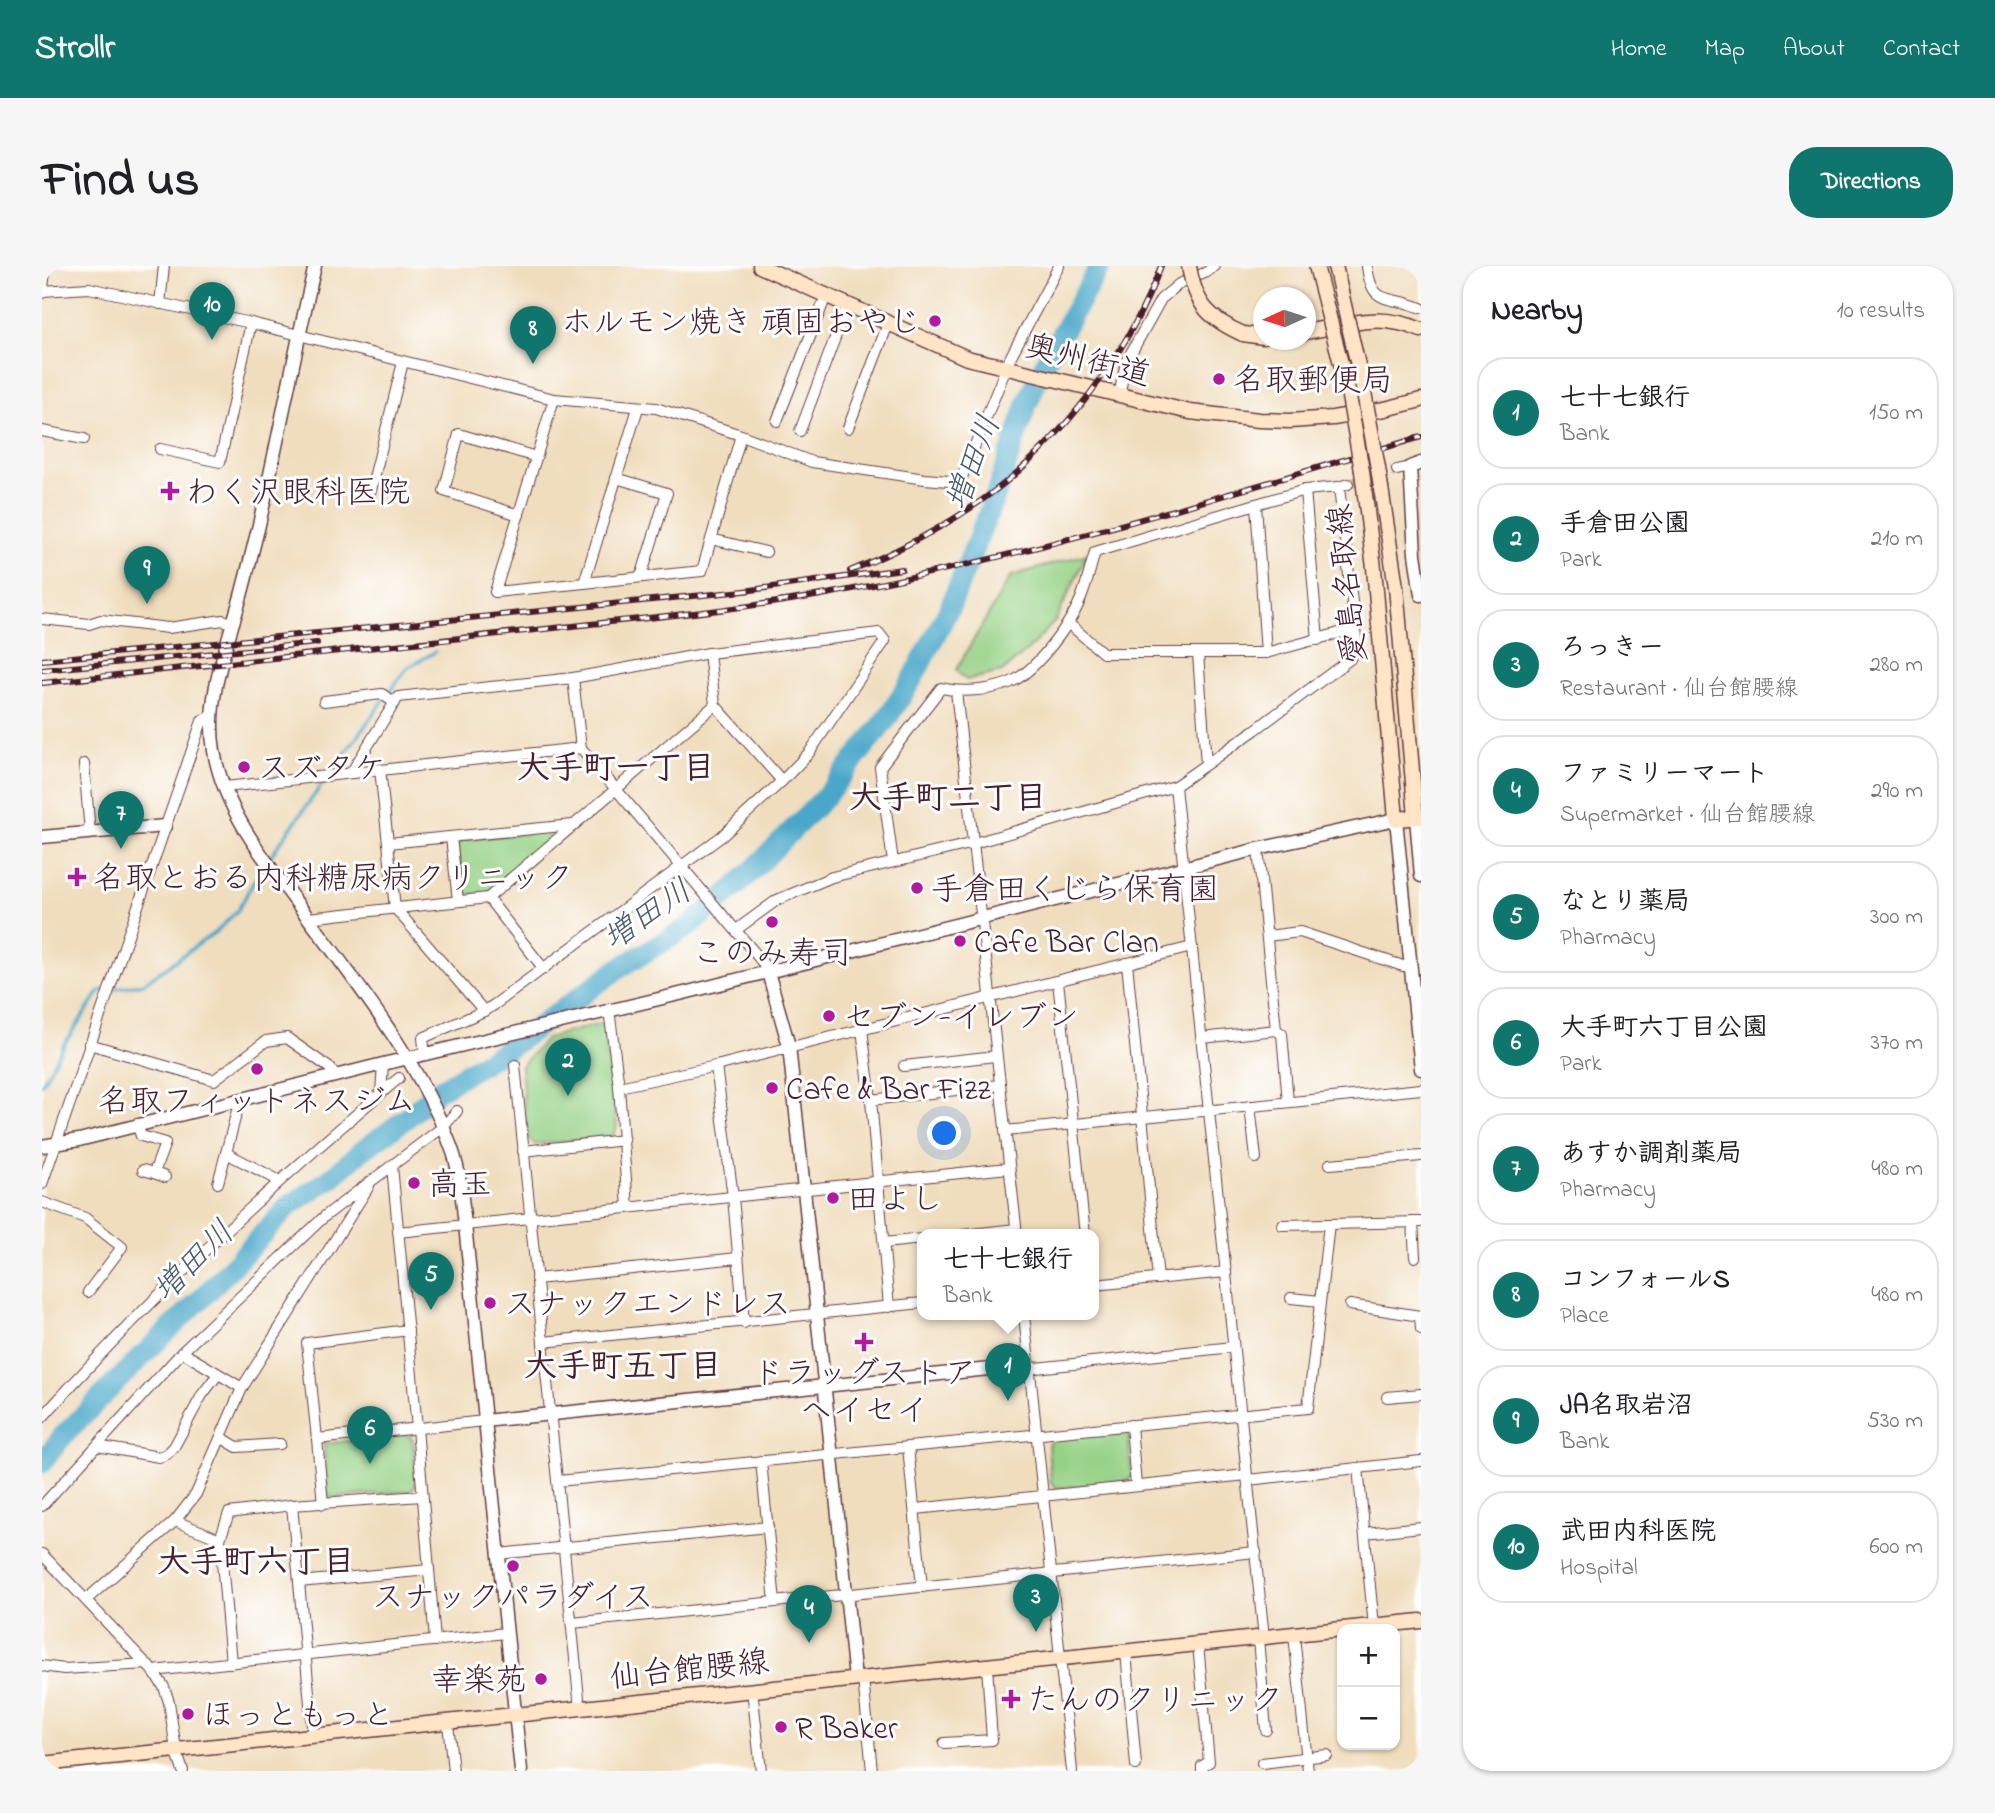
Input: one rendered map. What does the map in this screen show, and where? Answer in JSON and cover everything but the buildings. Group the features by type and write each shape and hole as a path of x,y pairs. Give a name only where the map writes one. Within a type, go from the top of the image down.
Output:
{"main road":[{"name":"奥州街道","path":"760,266 967,358 1190,412 1290,421 1333,418 1421,400"},
{"path":"1189,266 1198,298 1209,314 1223,325 1253,335"},
{"name":"愛島名取線","path":"1316,266 1348,391 1363,471 1396,819"},
{"name":"愛島名取線","path":"1335,266 1363,387 1396,587 1418,817"},
{"path":"1316,330 1389,319 1421,330"},
{"path":"1396,819 1418,817"},
{"name":"仙台館腰線","path":"1394,1624 1421,1621"},
{"name":"仙台館腰線","path":"42,1764 104,1764 176,1750 1337,1630"}],"street":[{"path":"46,266 42,292 89,288 299,334 554,399 656,408 811,461 960,482 1009,368 1059,266"},
{"path":"160,304 164,266"},
{"path":"315,266 258,528 220,664 212,715 214,752 225,788 244,827 407,1059 441,1123 458,1172 521,1771"},
{"path":"1119,396 1126,362 1161,299 1179,284 1207,272 1214,266"},
{"path":"1367,266 1371,288 1378,295 1421,308"},
{"path":"777,421 826,296"},
{"path":"800,431 848,306"},
{"path":"160,449 219,461 251,323"},
{"path":"848,428 888,324"},
{"path":"371,490 403,362"},
{"path":"554,399 495,592 702,571 741,435"},
{"path":"583,583 638,408"},
{"path":"42,431 85,439"},
{"path":"519,515 444,491 459,434 536,457"},
{"path":"1396,470 1415,465 1415,554 1421,595"},
{"path":"616,478 667,493 641,578"},
{"path":"736,930 777,900 832,877 974,843 1175,786 1350,659 1357,646 1343,485 1305,490 1256,503 1095,552 1083,593 1069,624 1035,664 1012,682 988,688 956,691 941,688 880,767 892,862"},
{"path":"1305,490 1318,640"},
{"path":"1256,503 1266,653"},
{"path":"711,539 766,552"},
{"path":"42,619 89,624 101,620 168,628 223,620 233,624"},
{"path":"1069,624 1103,653 1266,653 1354,629"},
{"path":"351,773 398,697 573,678 709,653 879,633 885,641 809,753 782,781 681,868 484,1012 423,1038 431,1053"},
{"path":"709,653 715,705 782,781"},
{"path":"1198,654 1206,764"},
{"path":"573,678 581,748 736,930 768,972 789,1046 846,1594 872,1771"},
{"path":"956,691 1016,1229"},
{"path":"324,701 382,694 394,702"},
{"path":"308,918 488,898 715,705"},
{"path":"42,1184 202,720 212,715"},
{"path":"225,788 581,748"},
{"path":"84,764 90,832"},
{"path":"380,769 395,908 484,1012"},
{"path":"1175,786 1256,1552 1266,1730"},
{"path":"1418,817 1421,876"},
{"path":"42,1146 56,1145 768,972 1258,849 1396,819 1421,1069"},
{"path":"388,843 573,824"},
{"path":"42,837 165,826"},
{"path":"451,837 458,901"},
{"path":"1258,849 1276,1030"},
{"path":"488,898 544,969"},
{"path":"1267,936 1300,932 1403,966 1411,966"},
{"path":"618,1087 716,1066 1192,947"},
{"path":"1127,963 1158,1279"},
{"path":"1058,981 1085,1229"},
{"path":"609,1009 624,1140 628,1207"},
{"path":"862,1029 889,1307"},
{"path":"1202,1038 1276,1030 1282,1034 1288,1102"},
{"path":"89,1044 214,1080 266,1041 287,1038 331,1069 333,1076"},
{"path":"904,1066 996,1056"},
{"path":"382,1093 383,1064"},
{"path":"515,1065 580,1708"},
{"path":"716,1066 733,1197 744,1323"},
{"path":"42,1418 169,1286 279,1181 399,1078"},
{"path":"871,1100 999,1085"},
{"path":"1005,1131 1421,1089"},
{"path":"218,1183 240,1099"},
{"path":"1250,1106 1256,1158"},
{"path":"42,1506 182,1352 325,1216 372,1182 457,1111"},
{"path":"137,1124 141,1136 165,1143 149,1171 165,1177"},
{"path":"523,1151 624,1140"},
{"path":"226,1153 279,1181"},
{"path":"1330,1164 1421,1156"},
{"path":"392,1166 418,1428 435,1641"},
{"path":"398,1232 1008,1168"},
{"path":"86,1600 175,1521 196,1494 242,1388 372,1182"},
{"path":"42,1202 85,1218 122,1247 88,1292"},
{"path":"1282,1225 1417,1222 1415,1257"},
{"path":"558,1482 1308,1408 1329,1224"},
{"path":"884,1243 917,1240"},
{"path":"536,1279 738,1258"},
{"path":"1099,1285 1226,1272"},
{"path":"1291,1298 1320,1301"},
{"path":"543,1342 917,1304"},
{"path":"1350,1305 1420,1316 1421,1329"},
{"path":"1024,1320 1072,1771"},
{"path":"323,1504 307,1343 408,1330"},
{"path":"317,1439 1029,1365 1036,1368 1233,1347"},
{"path":"182,1352 242,1388"},
{"path":"97,1446 159,1457 167,1454 174,1447 202,1395 218,1374"},
{"path":"1387,1396 1421,1394"},
{"path":"1131,1425 1136,1486"},
{"path":"222,1438 237,1447 281,1444"},
{"path":"908,1447 922,1587"},
{"path":"761,1461 775,1602"},
{"path":"915,1509 1421,1461"},
{"path":"1358,1468 1365,1533 1366,1624"},
{"path":"231,1663 220,1539 229,1513 292,1505 422,1496"},
{"path":"292,1505 313,1737"},
{"path":"175,1521 220,1539"},
{"path":"498,1554 768,1527"},
{"path":"1365,1533 1421,1527"},
{"path":"572,1623 1256,1552"},
{"path":"42,1555 150,1667 164,1686 176,1750 183,1771"},
{"path":"299,1582 429,1570"},
{"path":"42,1666 64,1669 231,1663 506,1633"},
{"path":"1294,1635 1308,1771"},
{"path":"1198,1644 1209,1762 1202,1766 1202,1771"},
{"path":"1126,1652 1136,1765"},
{"path":"944,1743 992,1740 987,1666"},
{"path":"752,1689 761,1771"},
{"path":"448,1723 453,1771"},
{"path":"1262,1763 1327,1755"}],"green space":[{"path":"1087,554 1056,620 1030,648 1002,672 966,680 956,670 1011,576"},
{"path":"547,831 550,838 487,893 465,895 461,891 457,847 461,840"},
{"path":"600,1024 604,1028 617,1126 612,1137 534,1144 527,1137 521,1066 547,1038"},
{"path":"1124,1430 1128,1433 1132,1476 1128,1481 1057,1488 1051,1483 1048,1445 1053,1437"},
{"path":"407,1434 413,1440 416,1484 411,1491 331,1498 327,1494 324,1444"}],"waterway":[{"name":"増田川","path":"42,1463 62,1437 208,1292 290,1205 330,1179 437,1091 513,1045 619,968 687,928 739,884 825,797 886,720 913,678 949,609 995,497 1027,404 1048,357 1100,266"},
{"path":"331,773 407,668 435,652"},
{"path":"269,858 326,779"},
{"path":"113,989 144,983 217,931 237,911 264,864"},
{"path":"42,1084 62,1047 103,990"}],"tunnel":[{"path":"1348,484 1397,470"}],"railway":[{"path":"850,571 891,553 952,520 989,495 1032,459 1098,383 1133,326 1161,266"},
{"path":"42,683 691,613 827,594 1052,543 1421,437"},
{"path":"42,660 744,591 902,569"},
{"path":"42,670 317,643"}],"place":[{"name":"ホルモン焼き 頑固おやじ","path":"935,321"},
{"name":"武田内科医院","path":"212,340"},
{"name":"コンフォールS","path":"533,364"},
{"name":"名取郵便局","path":"1219,379"},
{"name":"わく沢眼科医院","path":"170,491"},
{"name":"JA名取岩沼","path":"147,604"},
{"name":"スズタケ","path":"244,767"},
{"name":"あすか調剤薬局","path":"121,849"},
{"name":"名取とおる内科糖尿病クリニック","path":"77,877"},
{"name":"手倉田くじら保育園","path":"917,888"},
{"name":"このみ寿司","path":"772,922"},
{"name":"Cafe Bar Clan","path":"960,941"},
{"name":"セブン-イレブン","path":"829,1016"},
{"name":"名取フィットネスジム","path":"257,1069"},
{"name":"Cafe & Bar Fizz","path":"772,1088"},
{"name":"手倉田公園","path":"568,1096"},
{"name":"高玉","path":"414,1183"},
{"name":"田よし","path":"833,1198"},
{"name":"スナックエンドレス","path":"490,1303"},
{"name":"なとり薬局","path":"431,1310"},
{"name":"ドラッグストア ヘイセイ","path":"864,1342"},
{"name":"七十七銀行","path":"1008,1401"},
{"name":"大手町六丁目公園","path":"370,1464"},
{"name":"スナックパラダイス","path":"513,1566"},
{"name":"ろっきー","path":"1036,1632"},
{"name":"ファミリーマート","path":"809,1643"},
{"name":"幸楽苑","path":"541,1679"},
{"name":"たんのクリニック","path":"1011,1699"},
{"name":"ほっともっと","path":"188,1714"},
{"name":"R Baker","path":"781,1727"}],"district":[{"name":"大手町一丁目","path":"616,766"},
{"name":"大手町二丁目","path":"948,796"},
{"name":"大手町五丁目","path":"623,1364"},
{"name":"大手町六丁目","path":"256,1560"}]}
